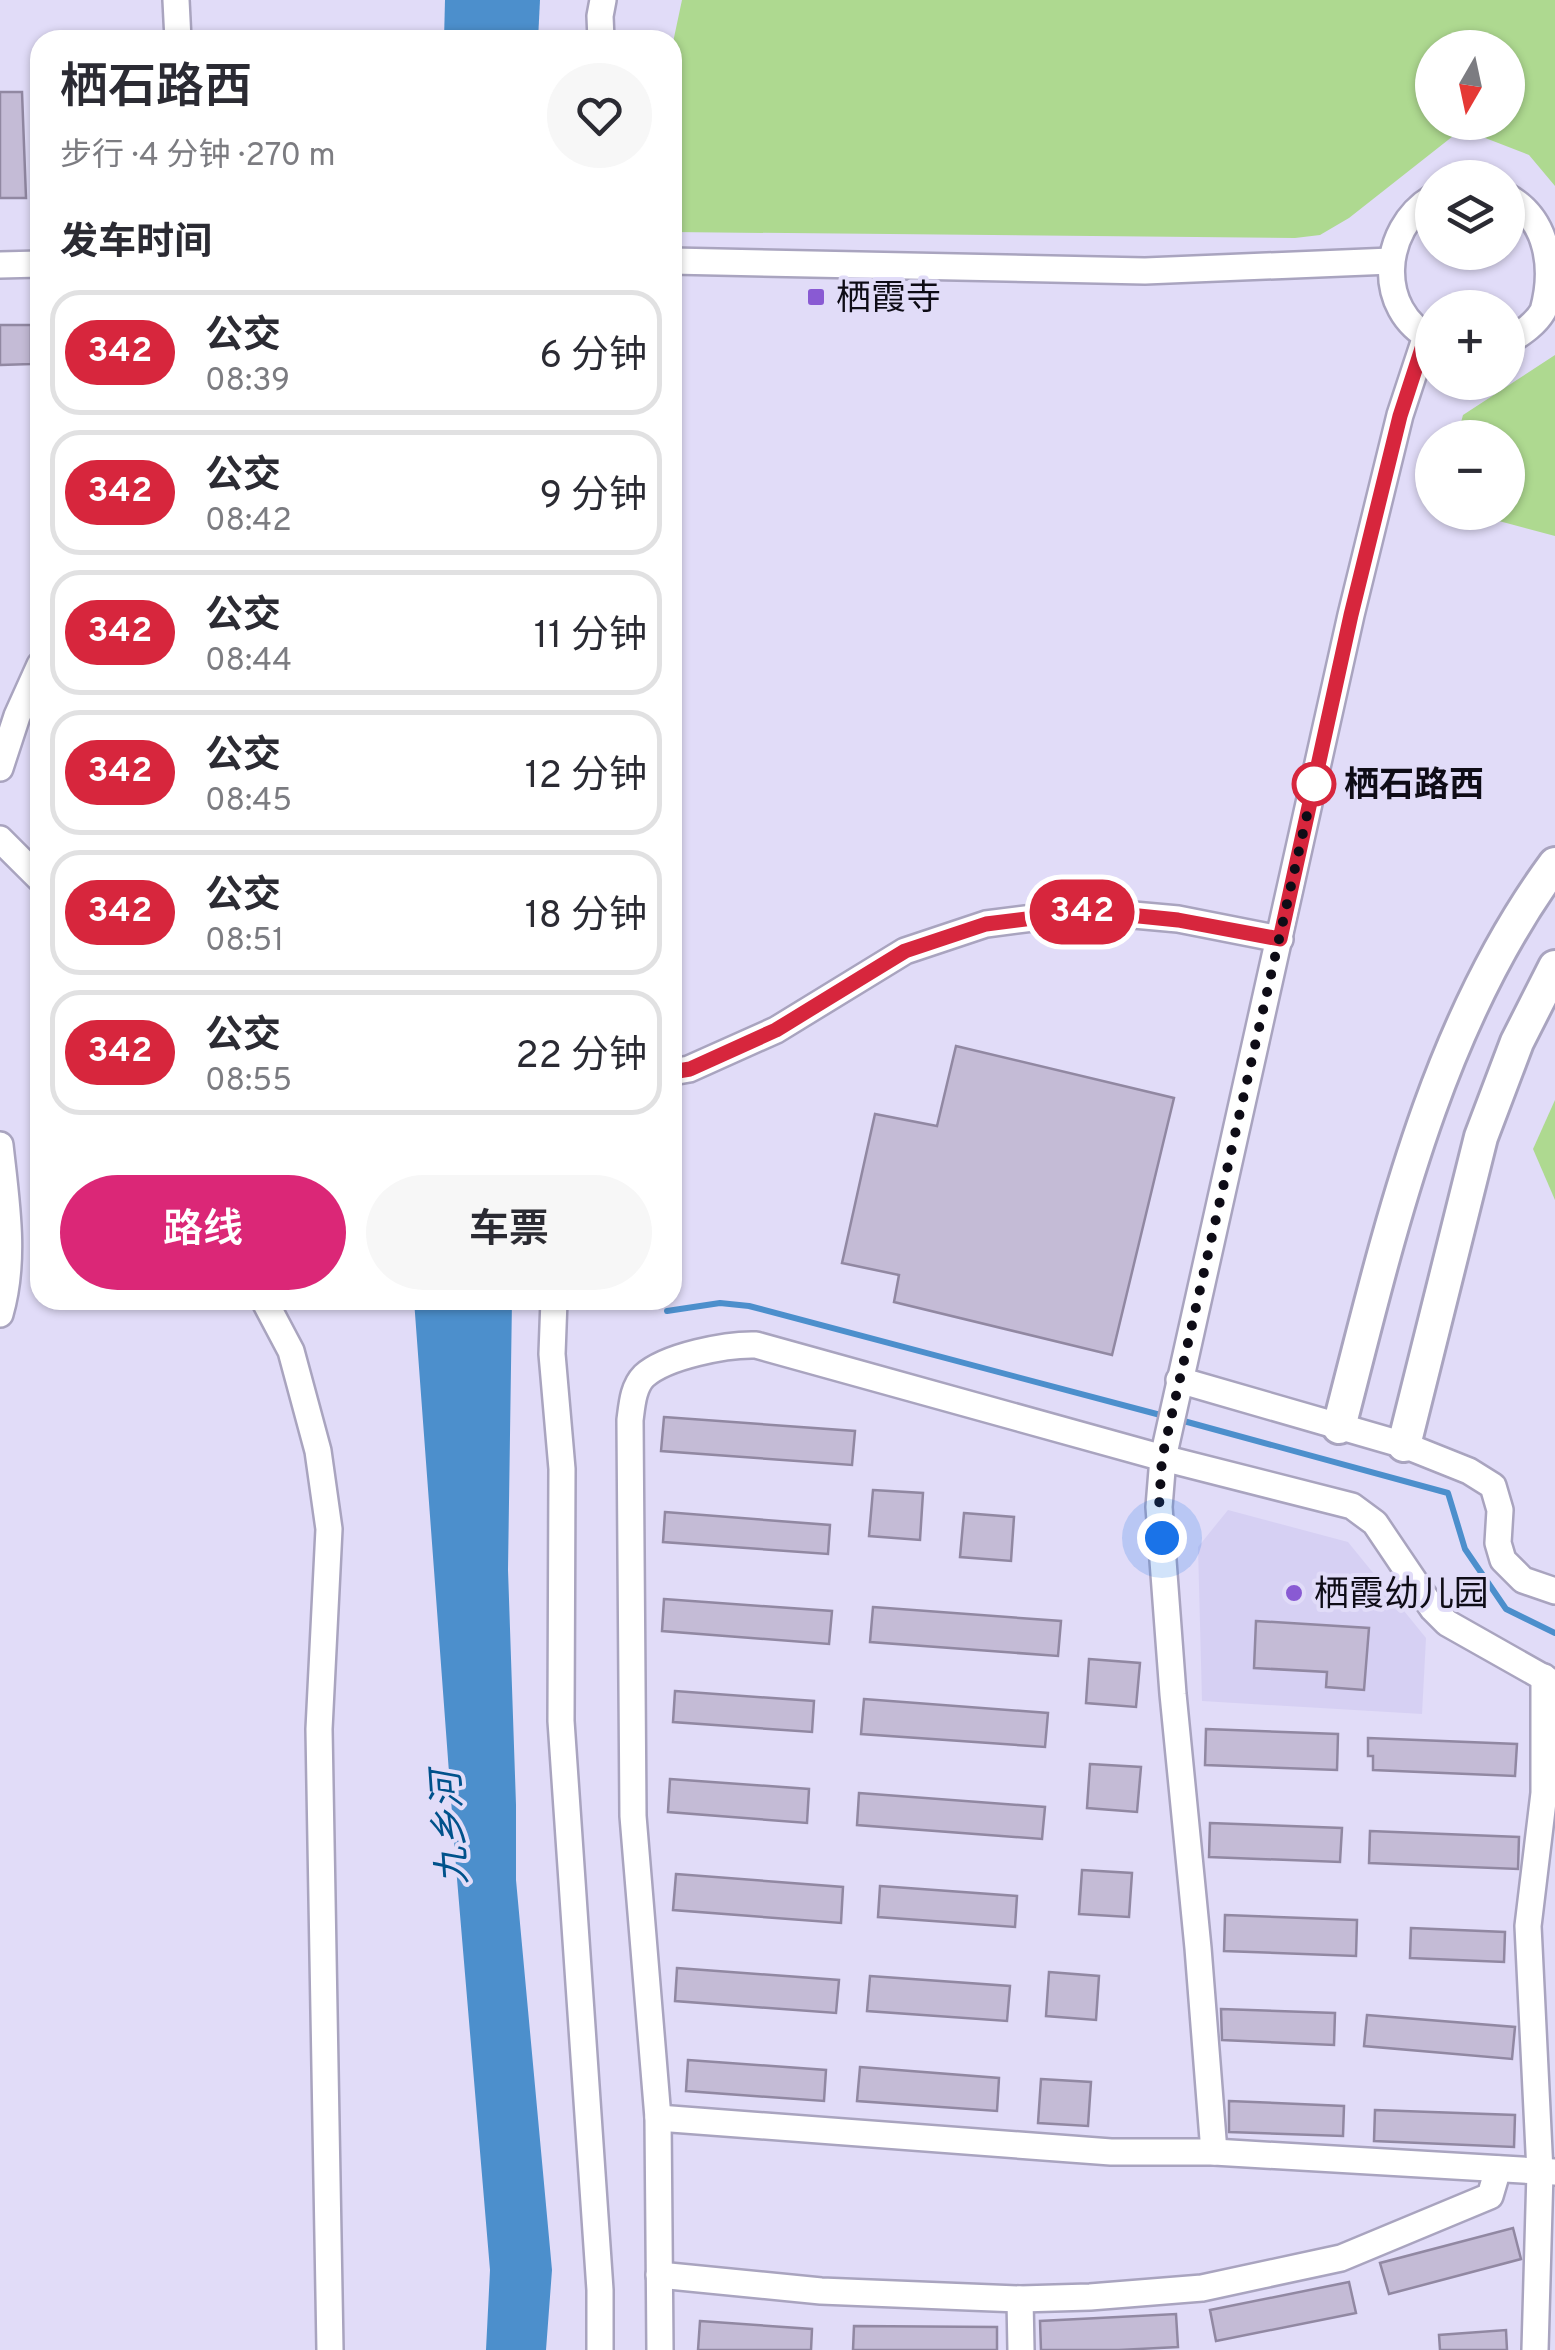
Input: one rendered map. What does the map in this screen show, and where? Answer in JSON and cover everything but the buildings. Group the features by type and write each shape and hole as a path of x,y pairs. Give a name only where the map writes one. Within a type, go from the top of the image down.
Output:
{"main road":[{"path":"1339,1427 1388,1239 1454,1045 1489,970 1528,901 1555,864"},
{"path":"1404,1445 1481,1137 1516,1042 1555,967"}],"street":[{"path":"176,0 178,30"},
{"path":"601,30 602,0"},
{"path":"1525,207 1542,226 1552,252 1554,279 1543,311 1525,331"},
{"path":"1415,212 1397,237 1391,261 1398,304 1415,326"},
{"path":"682,260 1144,272 1391,261"},
{"path":"0,264 30,264"},
{"path":"1214,2152 1159,1507 1164,1449 1351,615 1400,416 1415,376"},
{"path":"0,768 30,686"},
{"path":"0,839 30,869"},
{"path":"682,1070 776,1030 905,951 986,924 1090,911 1178,920 1280,939"},
{"path":"0,1146 9,1227 5,1296 0,1314"},
{"path":"269,1310 291,1350 318,1450 329,1529 320,1729 330,2350"},
{"path":"554,1310 552,1354 562,1468 561,1721 600,2290 600,2350"},
{"path":"660,2350 658,2118 633,1816 630,1420 633,1395 642,1378 658,1366 737,1344 756,1345 1164,1449 1352,1506 1374,1523 1446,1622 1549,1680 1544,1793 1528,1926 1547,2172 1535,2350"},
{"path":"1178,1386 1404,1445 1470,1472 1493,1486 1500,1510 1498,1543 1503,1560 1522,1580 1555,1591"},
{"path":"658,2118 1111,2152 1214,2152 1547,2172"},
{"path":"659,2275 821,2291 1020,2299 1202,2288 1341,2258 1490,2196 1498,2169"},
{"path":"1020,2299 1021,2350"}],"shaded area":[{"name":"栖霞幼儿园","path":"1228,1510 1348,1542 1426,1638 1422,1714 1202,1701 1198,1547"}],"green space":[{"path":"682,0 1555,0 1555,186 1529,155 1490,140 1525,140 1525,30 1415,30 1415,140 1448,140 1423,160 1415,160 1415,166 1349,218 1320,235 1295,238 682,232 682,30 676,30"},
{"path":"1555,355 1555,536 1525,528 1525,420 1462,420 1486,400 1525,400 1525,375"},
{"path":"1555,1100 1555,1200 1533,1149"}],"water":[{"path":"445,0 540,0 538,30 444,30"},
{"path":"415,1310 512,1310 508,1570 516,1880 552,2270 546,2350 486,2350 490,2270"}],"waterway":[{"path":"682,1309 720,1303 749,1306 1168,1417"},
{"path":"667,1311 674,1310"},
{"path":"1180,1420 1448,1493 1465,1549 1506,1609 1555,1633"}],"bus line":[{"name":"342","path":"682,1070 776,1030 905,951 986,924 1090,911 1178,920 1280,939 1351,615 1415,370"}],"place":[{"name":"栖霞寺","path":"816,297"},
{"name":"栖石路西","path":"1314,784"},
{"name":"栖霞幼儿园","path":"1294,1593"}],"route":[{"path":"1162,1538 1162,1458 1314,784"}],"water label":[{"name":"九乡河","path":"449,1828"}]}
